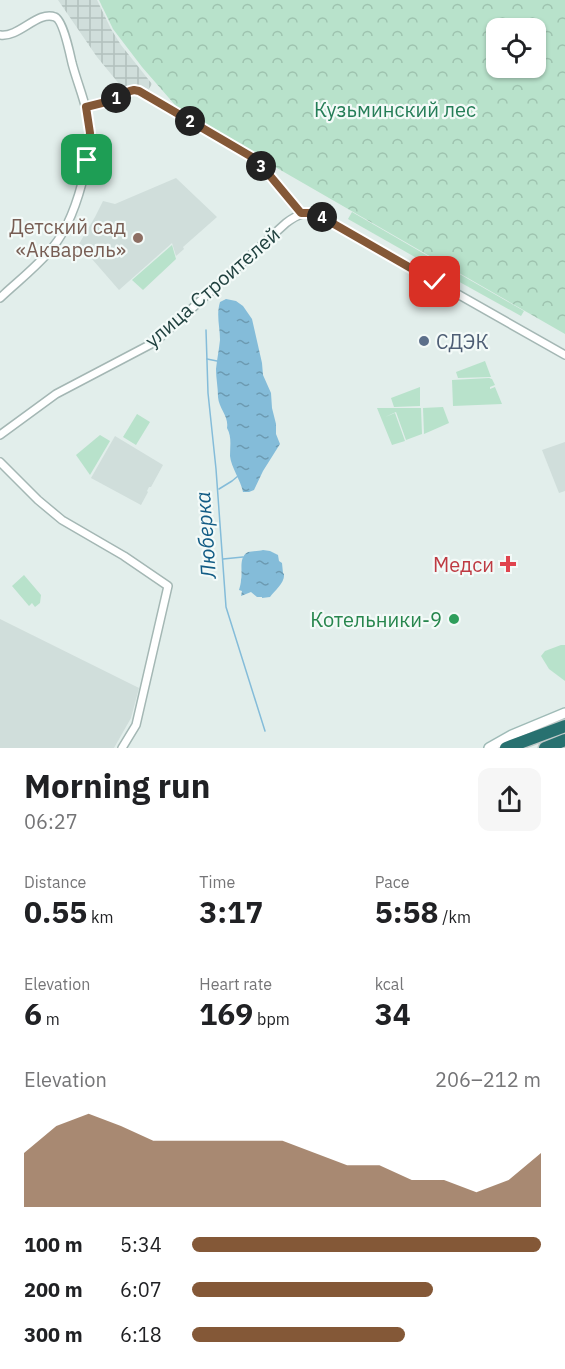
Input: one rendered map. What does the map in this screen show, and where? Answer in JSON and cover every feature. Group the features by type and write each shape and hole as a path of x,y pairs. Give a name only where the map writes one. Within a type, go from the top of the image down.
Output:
{"highway":[{"path":"506,748 565,726"},
{"path":"545,748 565,740"}],"main road":[{"path":"489,748 512,735 565,713"}],"street":[{"path":"0,35 15,33 41,18 53,16 60,21 86,107 90,133 87,160 72,216 59,238 39,263 0,298"},
{"path":"86,107 106,102 130,91 139,91 257,160 301,213 320,216 565,355"},
{"name":"улица Строителей","path":"0,435 56,394 149,346 286,223 301,213"},
{"path":"0,462 62,520 124,556 168,586 136,725 122,748"}],"shaded area":[{"path":"58,0 97,0 121,45 152,84 147,92 136,86 125,91 97,57"},
{"name":"Детский сад «Акварель»","path":"176,178 217,217 176,256 172,243 119,290 79,244 103,201 115,204"},
{"path":"115,436 163,465 141,505 91,478"},
{"path":"565,442 565,491 559,493 542,450"},
{"path":"0,619 139,688 131,718 114,748 0,748"}],"green space":[{"name":"Кузьминский лес","path":"99,0 565,0 565,334 190,118 175,105 113,29"},
{"path":"352,212 440,263 436,269 348,219"},
{"path":"172,245 176,259 143,290 132,280"},
{"path":"442,264 524,311 521,316 438,270"},
{"path":"485,361 491,377 458,378 456,372"},
{"path":"489,378 495,385 490,389 495,387 502,404 453,406 452,380"},
{"path":"420,387 420,406 394,407 391,398"},
{"path":"443,407 449,423 424,434 423,408"},
{"path":"377,408 421,408 422,434 406,440 396,412 385,417 395,413 405,441 392,445"},
{"path":"137,414 150,422 136,445 123,437"},
{"path":"100,435 110,441 90,475 76,455"},
{"path":"24,575 41,595 40,603 35,607 32,603 29,606 12,586"},
{"path":"565,645 565,681 549,669 541,656 545,651"}],"water":[{"path":"226,299 236,301 243,306 252,319 263,375 271,393 276,434 280,444 254,490 249,492 243,492 232,465 227,420 218,397 216,369 220,340 218,312 220,302"},
{"path":"263,550 278,555 282,563 283,580 270,597 257,597 251,592 241,596 242,591 239,590 243,557 248,552"}],"waterway":[{"name":"Люберка","path":"206,330 208,393 226,607 265,731"},
{"path":"207,359 217,361"},
{"path":"219,489 238,476"},
{"path":"223,559 243,557"}],"place":[{"name":"Детский сад «Акварель»","path":"138,238"},
{"name":"СДЭК","path":"424,341"},
{"name":"Медси","path":"508,564"},
{"name":"Котельники-9","path":"454,619"}],"route":[{"path":"87,160 90,133 86,107 106,102 130,91 139,91 257,160 301,213 320,216 435,282"}]}
